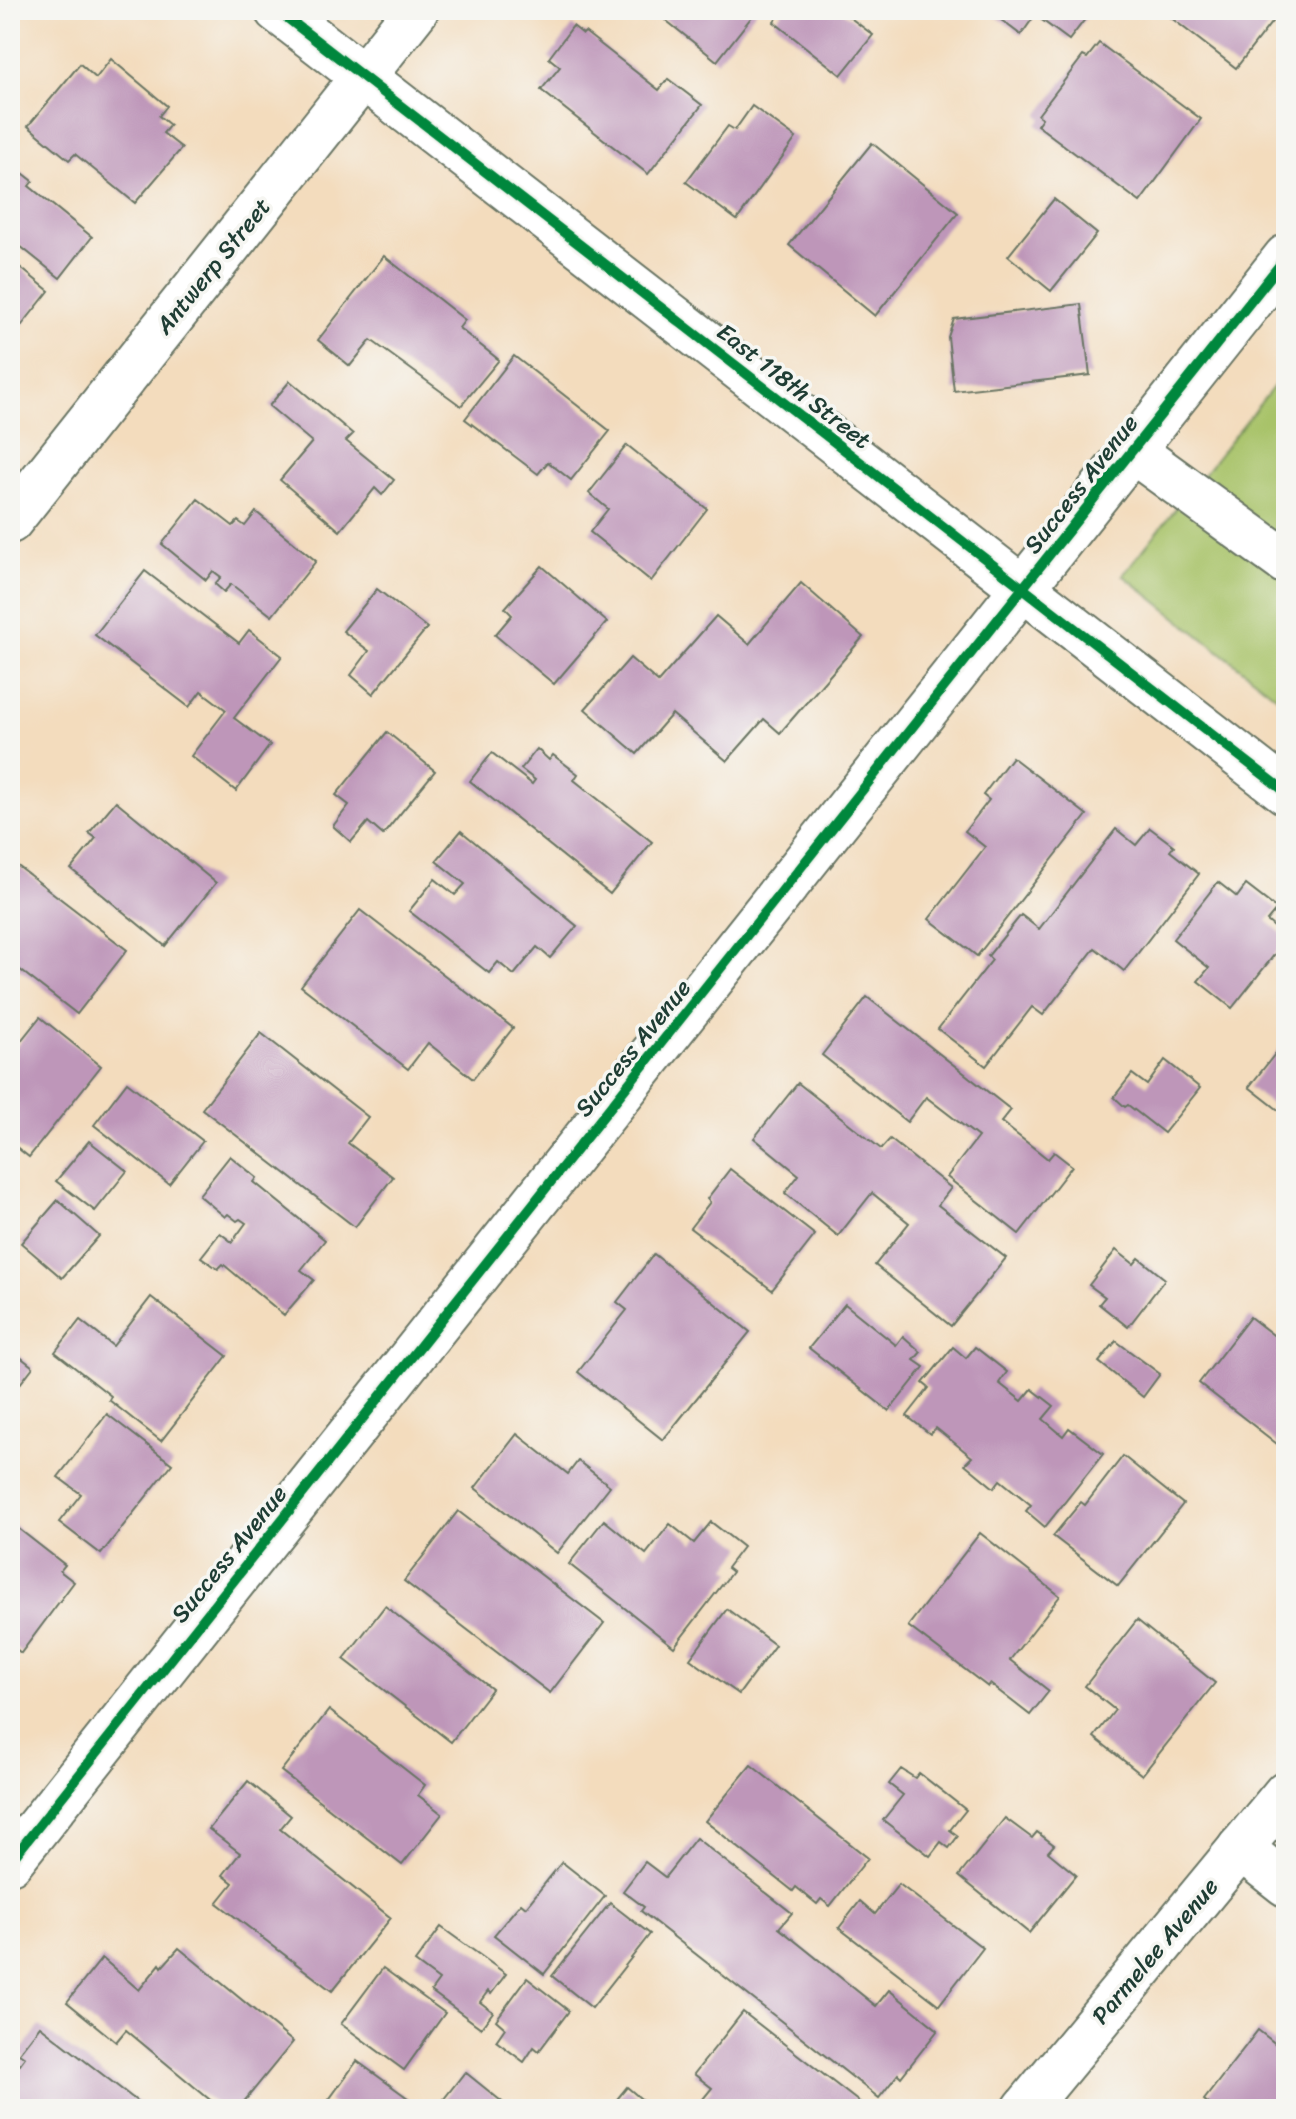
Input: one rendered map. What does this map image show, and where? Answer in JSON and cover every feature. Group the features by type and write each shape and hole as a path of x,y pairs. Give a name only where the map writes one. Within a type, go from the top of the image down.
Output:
{"street":[{"name":"East 118th Street","path":"277,10 1286,792"},
{"name":"Antwerp Street","path":"10,521 416,10"},
{"name":"Success Avenue","path":"10,1862 1286,257"},
{"path":"1133,451 1286,562"},
{"name":"Parmelee Avenue","path":"1025,2109 1286,1793"},
{"path":"1240,1848 1286,1884"}],"green space":[{"path":"1286,371 1286,704 1123,575"}],"building":[{"path":"653,10 757,10 717,61"},
{"path":"783,10 840,10 873,35 841,75 774,22"},
{"path":"988,10 1092,10 1069,40 1035,15 1021,35"},
{"path":"1161,10 1281,10 1236,68"},
{"path":"573,26 659,90 668,79 702,105 648,174 541,90 560,67 549,58"},
{"path":"1099,43 1201,119 1140,202 1037,125 1042,118 1038,115 1083,56 1087,58"},
{"path":"111,59 167,106 159,116 170,125 163,133 182,148 135,203 75,154 69,160 28,126 80,64 96,78"},
{"path":"752,106 796,138 737,220 686,182 728,126 735,130"},
{"path":"872,143 958,213 875,316 789,245"},
{"path":"10,163 33,181 29,186 92,237 60,278 10,238"},
{"path":"1054,199 1097,234 1051,291 1008,256"},
{"path":"384,256 465,320 459,328 499,360 461,406 371,340 350,366 318,340"},
{"path":"10,259 49,291 10,340"},
{"path":"1081,304 1090,375 954,391 948,337 954,319"},
{"path":"514,356 610,431 571,480 548,462 538,474 465,419"},
{"path":"290,381 353,434 346,441 394,480 382,495 375,488 340,531 280,480 312,442 269,406"},
{"path":"627,445 707,509 651,581 590,532 608,509 589,493"},
{"path":"198,499 233,526 238,521 245,526 256,512 316,561 272,616 231,584 224,592 215,584 221,577 213,571 206,580 162,544"},
{"path":"542,566 607,622 554,684 495,635 512,615 505,608"},
{"path":"145,571 239,643 249,630 282,656 234,718 270,745 236,791 191,756 226,710 201,691 189,707 95,635"},
{"path":"801,583 863,637 780,733 764,719 727,761 672,714 637,754 585,709 630,658 658,682 716,616 749,644"},
{"path":"377,589 427,628 373,694 351,675 369,651 343,631"},
{"path":"387,732 435,771 383,835 368,822 351,842 333,826 349,805 336,795"},
{"path":"537,749 549,760 553,755 578,774 574,780 652,842 610,894 470,781 492,753 532,784 535,780 521,769"},
{"path":"1012,757 1087,815 977,956 929,919 985,847 965,831 989,800 983,795"},
{"path":"116,801 216,883 165,946 71,869 96,838 89,833"},
{"path":"1150,828 1174,846 1170,851 1199,874 1124,971 1095,948 1043,1015 1032,1007 986,1066 938,1029 992,960 988,956 1021,915 1039,929 1116,829 1136,845"},
{"path":"461,831 577,926 550,958 537,947 514,975 498,962 489,973 409,911 435,879 455,895 465,884 436,861"},
{"path":"10,860 127,950 77,1014 10,962"},
{"path":"1218,882 1237,897 1246,885 1277,909 1267,921 1286,937 1232,1008 1198,981 1209,968 1173,939"},
{"path":"360,910 513,1028 473,1079 428,1043 408,1069 301,986"},
{"path":"867,997 1011,1110 1001,1122 1048,1159 1054,1152 1072,1166 1019,1234 947,1177 978,1137 926,1097 907,1122 822,1055"},
{"path":"40,1017 101,1066 29,1157 10,1142 10,1061 15,1054 12,1052"},
{"path":"261,1033 368,1117 348,1143 393,1177 355,1227 202,1109"},
{"path":"1286,1040 1286,1116 1249,1087"},
{"path":"1165,1060 1200,1088 1164,1133 1114,1097 1132,1074 1147,1085"},
{"path":"127,1082 203,1141 169,1184 94,1125"},
{"path":"798,1083 881,1149 890,1139 951,1188 938,1205 1006,1258 951,1326 875,1265 909,1223 872,1193 838,1236 785,1193 799,1175 754,1138"},
{"path":"89,1141 127,1171 95,1211 56,1181"},
{"path":"230,1156 257,1178 254,1182 325,1240 301,1270 314,1280 284,1315 223,1264 218,1269 201,1257 220,1233 232,1242 246,1223 228,1214 225,1217 199,1195"},
{"path":"730,1169 815,1235 772,1290 690,1228"},
{"path":"58,1200 99,1236 62,1278 21,1243"},
{"path":"1116,1250 1134,1264 1139,1258 1165,1279 1128,1327 1099,1304 1105,1297 1089,1285"},
{"path":"654,1254 750,1332 663,1440 578,1372 627,1310 617,1302"},
{"path":"151,1297 227,1356 161,1441 55,1352 80,1320 113,1346"},
{"path":"845,1304 896,1345 903,1336 921,1352 914,1360 924,1367 889,1411 809,1348"},
{"path":"1250,1317 1286,1345 1286,1451 1199,1383"},
{"path":"1116,1341 1160,1374 1143,1397 1099,1362"},
{"path":"953,1347 966,1358 975,1347 1007,1372 999,1383 1022,1401 1032,1389 1054,1406 1043,1419 1063,1436 1069,1428 1103,1454 1045,1527 1026,1511 1031,1505 1000,1480 994,1488 965,1464 972,1457 936,1428 930,1434 907,1416 929,1388 923,1383"},
{"path":"10,1349 33,1367 10,1397"},
{"path":"107,1414 172,1464 101,1554 59,1522 81,1494 58,1477"},
{"path":"517,1434 568,1474 578,1461 610,1486 557,1553 475,1488"},
{"path":"1123,1456 1183,1504 1118,1586 1053,1536 1081,1502 1085,1505"},
{"path":"458,1511 604,1623 550,1693 404,1581"},
{"path":"604,1520 646,1554 670,1524 694,1543 711,1522 743,1547 727,1568 732,1572 674,1647 569,1564"},
{"path":"10,1522 65,1565 60,1571 74,1582 21,1653 10,1644"},
{"path":"980,1533 1060,1596 1010,1660 1049,1691 1030,1715 908,1626"},
{"path":"385,1606 492,1689 451,1742 344,1659"},
{"path":"727,1609 775,1645 739,1694 690,1659"},
{"path":"1137,1620 1215,1683 1142,1775 1094,1737 1115,1710 1085,1686"},
{"path":"329,1710 425,1785 418,1795 442,1814 402,1865 281,1771"},
{"path":"751,1765 868,1858 830,1906 821,1899 817,1904 796,1887 793,1891 705,1821"},
{"path":"901,1769 915,1778 919,1773 966,1810 950,1830 958,1836 949,1848 941,1842 930,1856 883,1820 903,1795 889,1784"},
{"path":"248,1781 291,1816 280,1829 391,1918 332,1991 217,1903 233,1883 223,1875 240,1853 209,1829"},
{"path":"1005,1818 1032,1838 1037,1832 1054,1845 1048,1852 1076,1875 1029,1933 959,1876"},
{"path":"696,1838 792,1913 779,1928 876,2006 889,1990 938,2030 901,2077 898,2074 879,2098 641,1911 644,1907 623,1891 645,1862 665,1877"},
{"path":"562,1862 605,1896 544,1974 494,1935 521,1903 526,1907"},
{"path":"899,1884 983,1948 939,2005 839,1928 860,1901 875,1914"},
{"path":"610,1903 650,1934 592,2008 552,1976"},
{"path":"441,1927 506,1974 491,1994 488,1991 480,2002 493,2012 481,2028 431,1991 439,1980 415,1962"},
{"path":"179,1948 293,2042 238,2109 221,2109 126,2030 116,2042 67,2002 102,1958 139,1990 160,1964 162,1967"},
{"path":"383,1968 445,2013 404,2070 341,2024"},
{"path":"527,1978 569,2011 539,2051 534,2047 524,2062 496,2041 505,2028 496,2020"},
{"path":"743,2012 868,2109 704,2109 698,2105 712,2088 694,2074"},
{"path":"40,2026 147,2109 10,2107 10,2069 14,2072 25,2057 19,2053"},
{"path":"1258,2030 1286,2052 1286,2109 1215,2109 1204,2100"},
{"path":"357,2061 416,2104 412,2109 340,2109 328,2101"},
{"path":"465,2072 511,2109 436,2109"},
{"path":"627,2087 653,2109 609,2109"}],"cycle path":[{"path":"277,10 1286,792"},
{"path":"10,1862 1286,257"}]}
